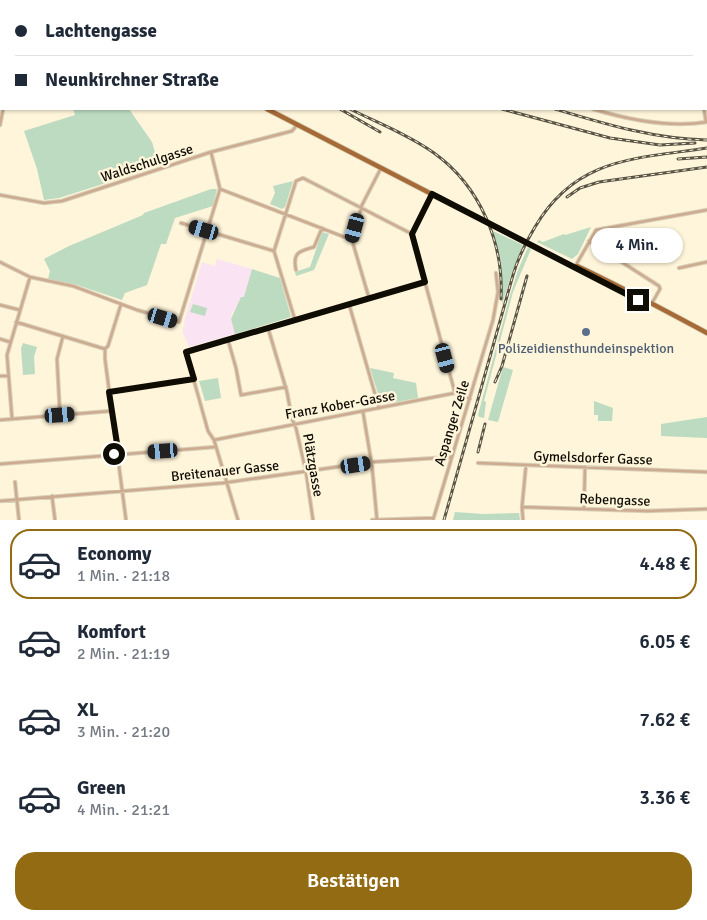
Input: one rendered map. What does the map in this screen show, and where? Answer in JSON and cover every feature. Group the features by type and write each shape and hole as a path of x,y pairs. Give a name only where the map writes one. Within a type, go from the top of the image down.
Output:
{"main road":[{"path":"269,110 616,289 638,300 643,300"},
{"path":"555,257 628,290 652,305 707,333"}],"street":[{"path":"0,125 3,110"},
{"path":"596,110 614,115 673,125 707,122"},
{"name":"Waldschulgasse","path":"0,195 44,203 62,202 211,152 292,131 298,124"},
{"path":"0,262 30,277 73,286 137,310 179,322 220,189 211,152"},
{"path":"369,298 352,240 361,207 381,168"},
{"path":"295,320 274,251 296,180 303,178 412,234"},
{"path":"220,189 352,240"},
{"path":"432,194 412,234 455,393 470,399"},
{"path":"576,265 596,230 707,210"},
{"path":"181,223 274,251"},
{"path":"296,270 295,256 300,251 314,247 322,228"},
{"path":"588,241 658,286 660,289 652,305"},
{"path":"679,268 707,262"},
{"name":"Aspanger Zeile","path":"434,519 496,308 498,292 496,273"},
{"path":"12,418 7,354 30,277"},
{"path":"238,520 214,440 208,431 186,352 425,282"},
{"path":"122,303 108,346 105,349 126,520"},
{"path":"349,304 379,408"},
{"path":"0,305 20,310"},
{"path":"16,322 105,349"},
{"name":"Plätzgasse","path":"268,328 286,387 306,472 313,520"},
{"path":"60,415 56,359 63,336"},
{"path":"0,339 10,342"},
{"path":"228,340 241,395 286,387"},
{"path":"0,376 8,376"},
{"path":"109,392 194,379"},
{"name":"Franz Kober-Gasse","path":"214,440 455,393"},
{"path":"0,420 112,411"},
{"path":"363,412 372,462 377,520"},
{"path":"0,464 215,447"},
{"name":"Breitenauer Gasse","path":"0,501 226,483 372,462 439,456 452,457"},
{"name":"Gymelsdorfer Gasse","path":"478,463 707,472"},
{"path":"523,520 522,507 526,465"},
{"path":"584,509 585,468"},
{"path":"14,482 20,520"},
{"path":"52,496 55,520"},
{"name":"Rebengasse","path":"522,507 647,511 707,508"},
{"path":"372,520 434,519"}],"shaded area":[{"path":"217,259 252,269 244,298 232,313 231,319 235,334 189,347 183,333 183,327 185,327 184,322 202,262 215,266"}],"green space":[{"path":"73,110 130,110 152,142 159,166 59,198 44,200 37,169 24,131 75,115"},
{"path":"293,181 285,207 282,209 270,204 275,193 273,186"},
{"path":"211,189 217,189 213,206 175,218 166,244 161,244 147,285 125,293 122,300 77,285 48,279 50,271 44,259 144,213"},
{"path":"591,227 578,254 572,259 537,242 539,240 543,242"},
{"path":"493,231 523,245 502,305 501,262"},
{"path":"322,232 329,234 314,270 296,276 295,272 310,267"},
{"path":"528,247 531,249 513,292 484,401 486,402 484,418 479,417 509,299"},
{"path":"252,269 280,278 291,317 235,334 231,319 241,297 244,297"},
{"path":"193,304 207,308 205,316 190,312"},
{"path":"23,343 37,347 34,357 35,374 23,375 21,348"},
{"path":"503,367 513,370 498,422 488,420"},
{"path":"370,368 394,373 393,378 416,383 418,398 385,404 380,400"},
{"path":"218,378 221,398 205,401 199,381"},
{"path":"594,401 613,408 612,421 598,421 598,415 594,415"},
{"path":"707,417 707,438 661,436 661,424"},
{"path":"455,512 483,514 519,513 520,520 453,520"}],"railway":[{"path":"342,110 380,132"},
{"path":"352,110 404,135 434,153 450,166 464,182 486,217 493,237 501,278 501,299"},
{"path":"506,110 610,138 660,145 695,143"},
{"path":"558,110 649,134 707,140"},
{"path":"444,520 515,269 522,250 551,204 569,187 588,174 609,165 632,159 707,148"},
{"path":"678,159 707,157"},
{"path":"567,197 580,188 599,182 707,167"},
{"path":"495,382 502,366 527,276"},
{"path":"478,452 485,424"}],"place":[{"name":"Polizeidiensthundeinspektion","path":"586,332"}],"route":[{"path":"114,454 118,454 118,450 109,392 194,379 186,352 425,282 412,234 432,194 638,300"}]}
